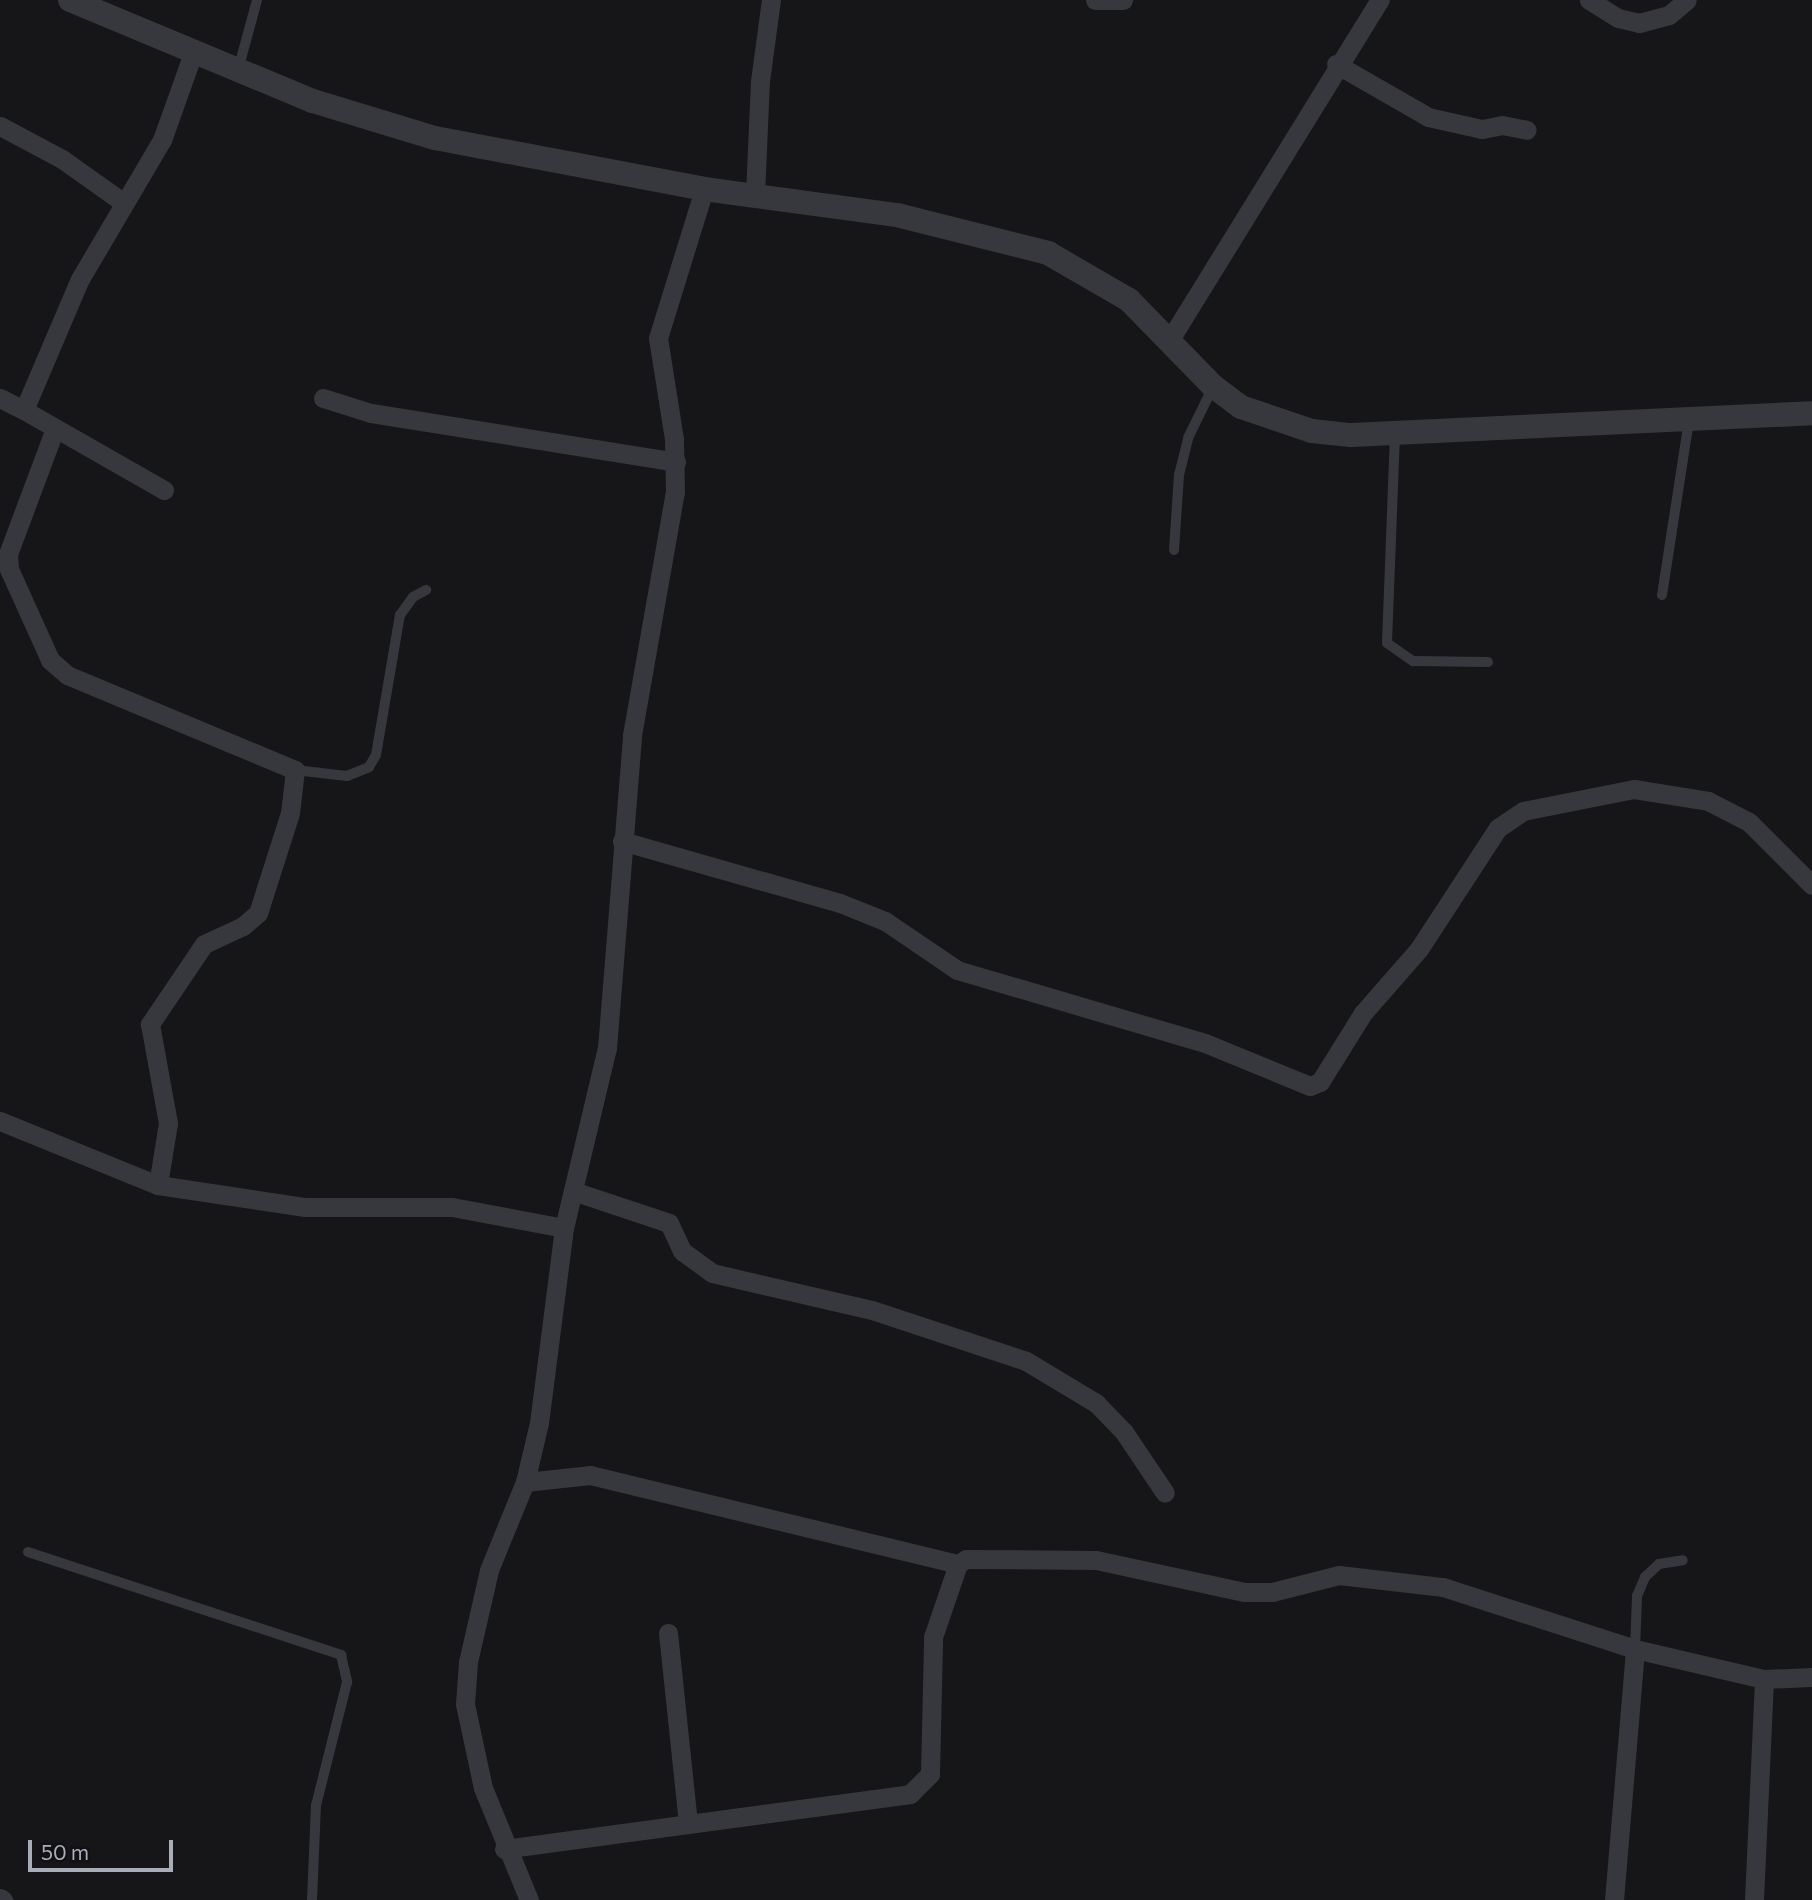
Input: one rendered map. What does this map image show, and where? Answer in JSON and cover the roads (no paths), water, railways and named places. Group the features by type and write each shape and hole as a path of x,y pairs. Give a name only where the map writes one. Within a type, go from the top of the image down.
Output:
{"street":[{"path":"70,0 313,101 435,138 704,189 897,215 1048,253 1120,293 1213,386 1252,412 1312,431 1395,433 1812,413"},
{"path":"755,195 760,81 771,0"},
{"path":"1095,0 1123,0"},
{"path":"1169,341 1215,275 1336,64 1380,0"},
{"path":"1590,0 1618,18 1639,23 1669,15 1688,0"},
{"path":"24,410 80,279 162,140 193,53"},
{"path":"1336,64 1428,117 1482,129 1502,125 1527,130"},
{"path":"0,126 62,159 100,191 124,203"},
{"path":"529,1900 504,1849 471,1742 466,1690 489,1570 525,1482 538,1423 564,1228 607,1048 632,735 676,462 658,338 704,189"},
{"path":"0,398 24,410 54,431 164,490"},
{"path":"323,398 371,413 676,462"},
{"path":"54,431 8,554 9,569 50,660 67,675 295,770 290,813 258,913 243,926 204,944 150,1024 167,1123 158,1185"},
{"path":"622,841 840,903 885,921 957,970 1205,1043 1310,1086 1320,1082 1363,1013 1419,949 1498,828 1523,811 1634,789 1708,801 1749,822 1812,885"},
{"path":"0,1121 158,1185 306,1208 452,1207 564,1228"},
{"path":"573,1191 669,1223 682,1251 712,1273 872,1310 1026,1361 1096,1403 1124,1432 1165,1493"},
{"path":"525,1482 590,1475 958,1564 984,1558 1079,1558 1244,1592 1272,1592 1339,1575 1443,1587 1635,1649 1764,1679 1812,1677"},
{"path":"504,1849 688,1822 894,1800 923,1784 931,1758 933,1637 958,1564"},
{"path":"668,1633 688,1822"},
{"path":"1614,1900 1635,1649"},
{"path":"1754,1900 1764,1679"}],"lane":[{"path":"238,71 257,0"},
{"path":"1174,550 1185,451 1213,386"},
{"path":"1662,595 1689,421"},
{"path":"1395,433 1387,643 1413,661 1488,662"},
{"path":"295,770 347,776 369,766 376,755 400,615 413,597 426,590"},
{"path":"28,1552 341,1656 347,1682 316,1805 312,1900"},
{"path":"1635,1649 1637,1596 1645,1577 1659,1564 1683,1560"}]}
